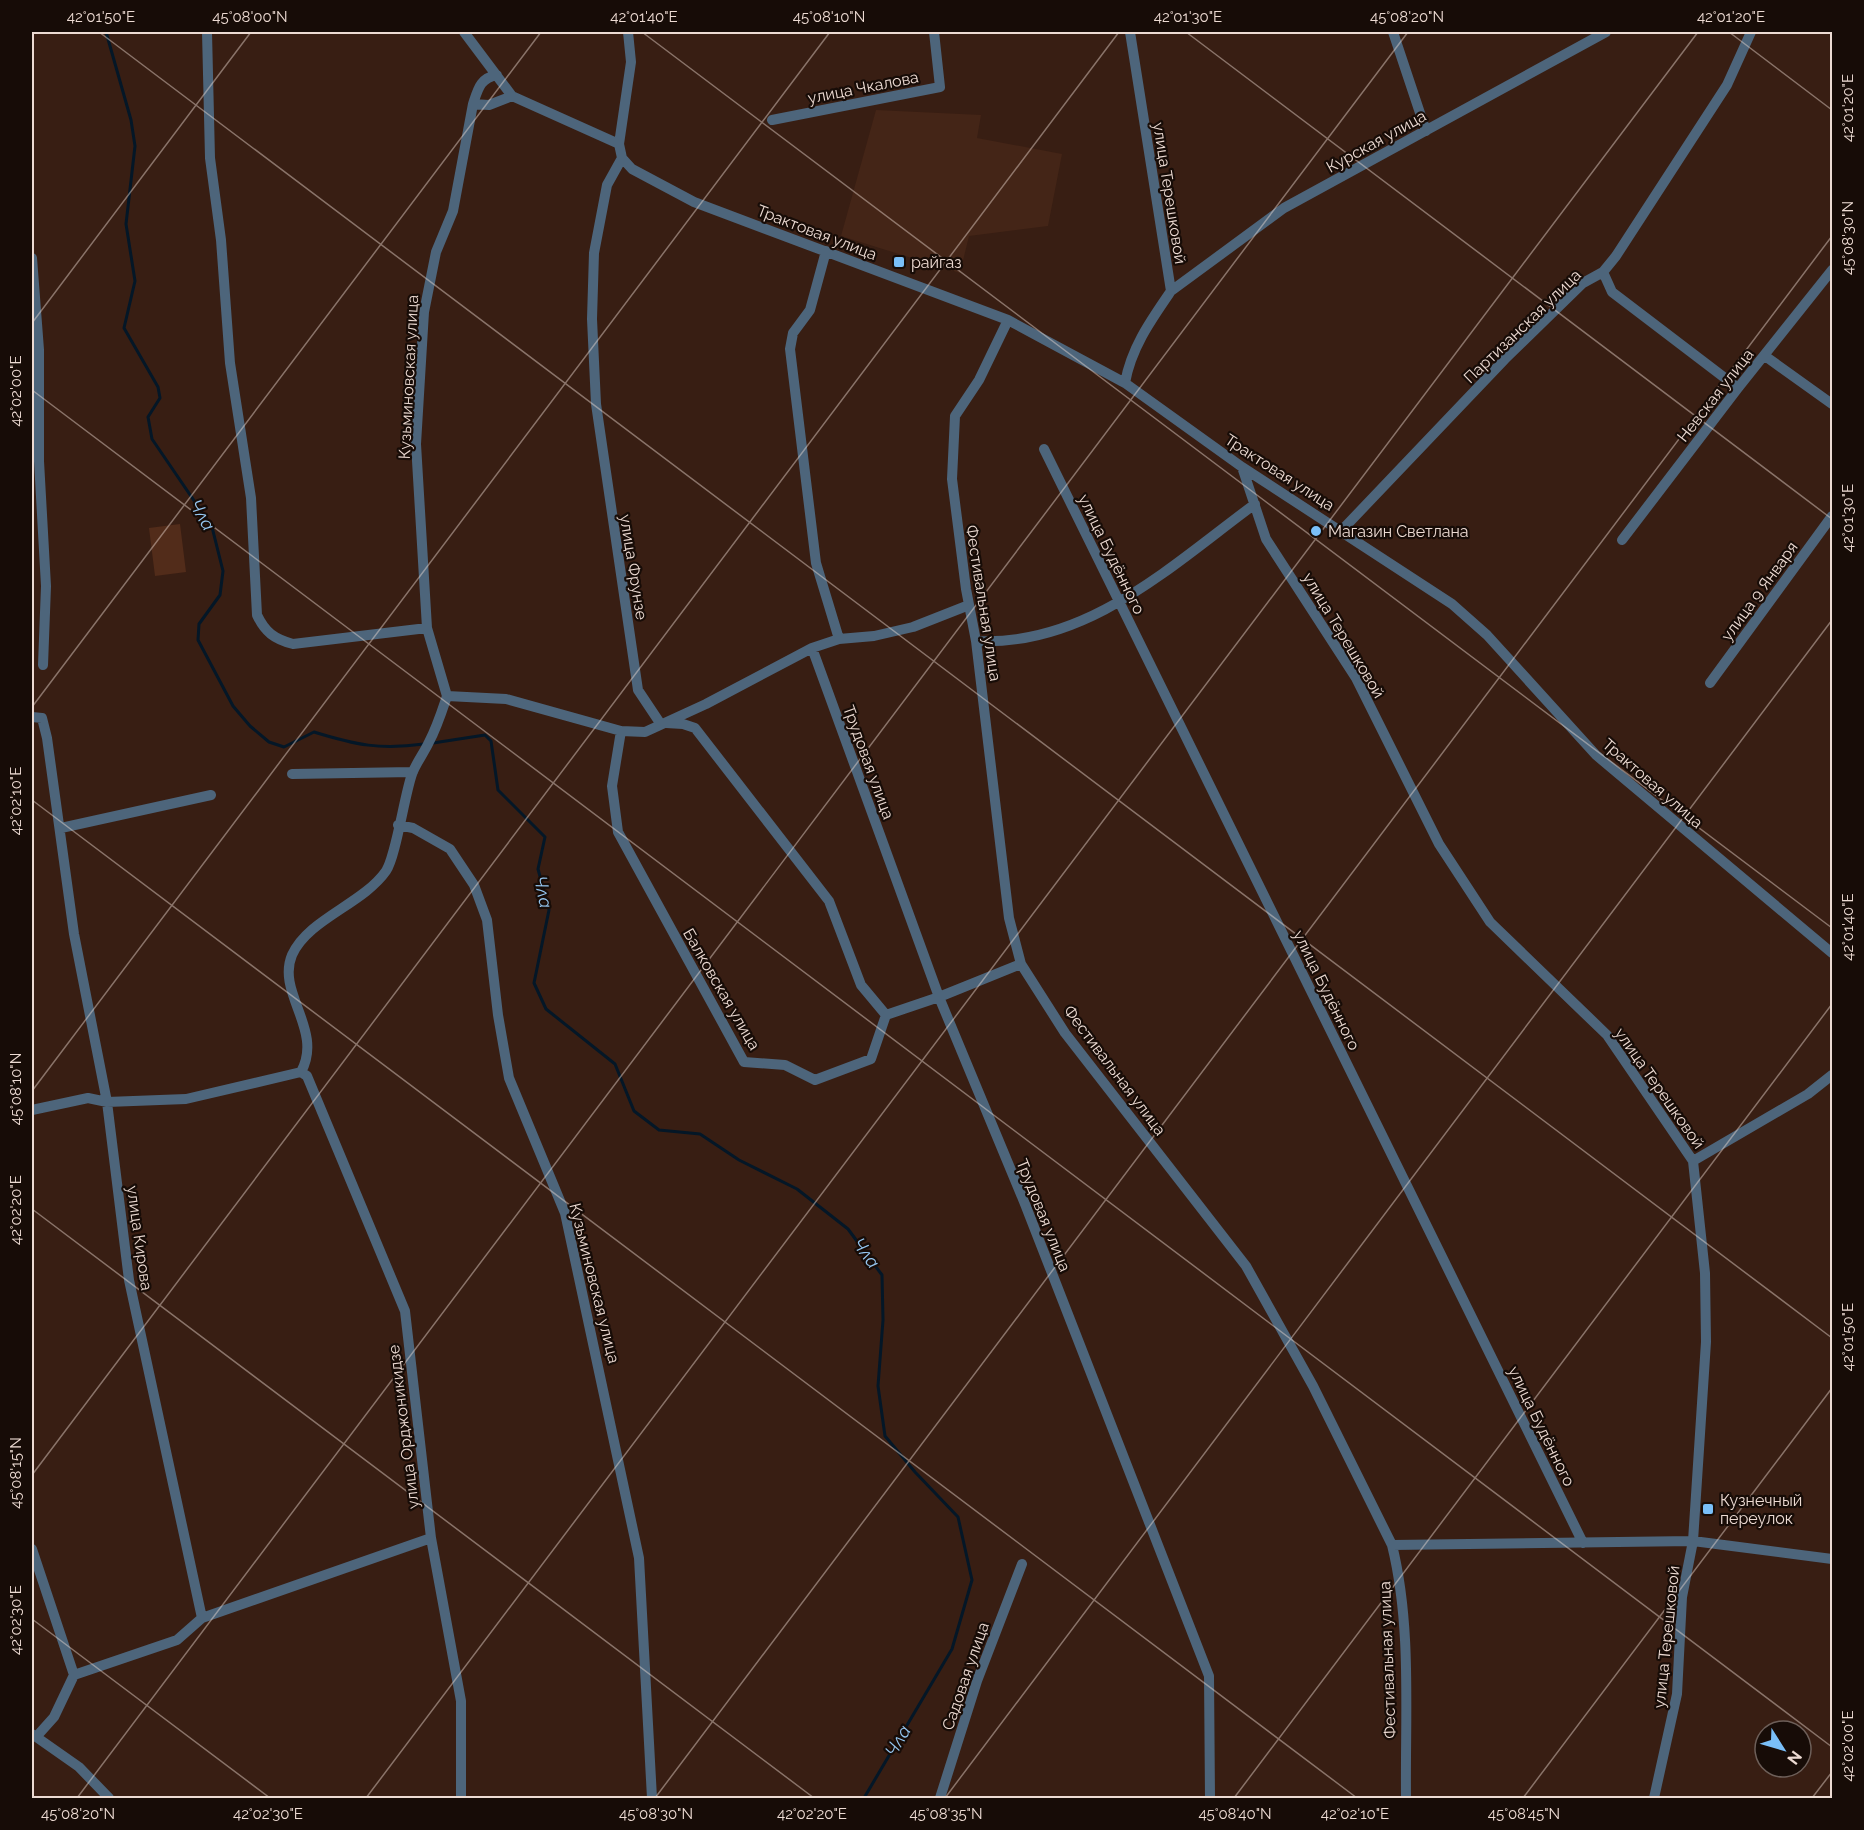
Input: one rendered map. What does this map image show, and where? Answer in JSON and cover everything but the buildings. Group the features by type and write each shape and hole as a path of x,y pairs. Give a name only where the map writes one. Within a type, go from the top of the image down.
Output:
{"street":[{"path":"207,32 210,158 221,240 230,363 250,498 257,615 264,630 278,640 293,644 427,628"},
{"path":"464,32 512,96 619,144"},
{"path":"622,158 619,144 631,62 628,32"},
{"name":"улица Чкалова","path":"772,120 940,87 934,32"},
{"name":"улица Терешковой","path":"1130,32 1171,291"},
{"path":"1393,32 1426,131"},
{"name":"Курская улица","path":"1171,291 1284,208 1606,32"},
{"name":"Партизанская улица","path":"1342,531 1505,359 1583,283 1603,272 1727,85 1751,32"},
{"name":"Кузьминовская улица","path":"447,696 427,628 416,444 424,312 436,252 453,211 473,104 480,84 486,77 497,75"},
{"path":"473,104 489,105 512,96"},
{"name":"Трактовая улица","path":"622,158 632,169 694,202 1008,320 1125,383 1242,467 1452,604 1487,635 1596,755 1833,953"},
{"name":"улица Фрунзе","path":"622,158 607,185 594,254 592,319 596,404 638,690 660,723"},
{"path":"826,251 810,310 793,333 790,349 816,563 839,639"},
{"path":"32,258 39,350 35,461 46,586 43,664"},
{"name":"Невская улица","path":"1622,540 1738,388 1833,270"},
{"path":"1603,272 1612,292 1738,388"},
{"path":"1125,383 1129,361 1145,329 1171,291"},
{"name":"Фестивальная улица","path":"1008,320 979,380 955,416 952,479 976,641 1009,918 1021,964 1065,1033 1246,1266 1313,1386 1392,1545 1399,1573 1405,1662 1406,1798"},
{"path":"1765,356 1833,404"},
{"name":"улица Будённого","path":"1044,450 1583,1543"},
{"name":"улица Терешковой","path":"1242,467 1266,539 1356,678 1439,844 1490,922 1607,1035 1693,1161 1706,1273 1706,1342 1694,1540 1682,1597 1677,1694 1654,1798"},
{"path":"976,641 1045,636 1120,603 1255,504"},
{"name":"улица 9 Января","path":"1710,683 1833,516"},
{"path":"32,1110 88,1098 107,1102 186,1099 301,1072 309,1058 309,1043 289,977 291,957 299,940 376,884 388,868 413,772 435,730 447,696 506,699 621,731 645,732 660,723 706,704 812,648 839,639 874,636 913,627 969,605"},
{"name":"Трудовая улица","path":"812,648 939,998 1025,1204 1209,1676 1210,1798"},
{"name":"улица Кирова","path":"37,718 61,828 74,934 107,1102 129,1280 202,1618"},
{"path":"660,723 683,724 695,728 747,794 829,901 861,985 886,1015 939,998 1021,964"},
{"name":"Балковская улица","path":"621,731 612,786 618,832 744,1062 785,1065 815,1080 837,1074 871,1059 886,1015"},
{"path":"292,774 413,772"},
{"path":"61,828 211,795"},
{"name":"Кузьминовская улица","path":"398,825 413,828 450,849 474,885 487,920 509,1078 565,1213 639,1558 652,1798"},
{"name":"улица Орджоникидзе","path":"301,1072 307,1076 405,1311 431,1538 461,1701 460,1798"},
{"path":"1693,1161 1808,1094 1833,1075"},
{"path":"74,1675 177,1640 202,1618 431,1538"},
{"path":"1392,1545 1694,1540 1833,1558"},
{"path":"32,1549 74,1675 54,1717 34,1735 79,1767 109,1798"},
{"name":"Садовая улица","path":"940,1798 977,1682 1022,1564"}],"shaded area":[{"name":"райгаз","path":"876,110 981,115 977,138 1062,154 1048,226 969,236 960,273 841,236"},
{"path":"180,524 186,572 155,576 149,528"}],"waterway":[{"name":"Чла","path":"106,32 131,120 135,146 126,224 135,281 124,328 158,387 160,398 148,417 152,439 212,527 223,571 220,595 199,624 198,640 233,706 250,726 269,742 284,747 314,732 368,745 424,744"},
{"name":"Чла","path":"433,743 485,735 491,741 498,790 545,837 538,869 549,910 534,983 546,1009 615,1064 634,1111 659,1130 700,1134 739,1160 797,1189 848,1229 882,1275 883,1320 878,1386 885,1436 915,1472 958,1517 972,1580 952,1649 864,1798"}],"place":[{"name":"райгаз","path":"899,262"},
{"name":"Магазин Светлана","path":"1316,531"},
{"name":"Кузнечный переулок","path":"1708,1509"}]}
